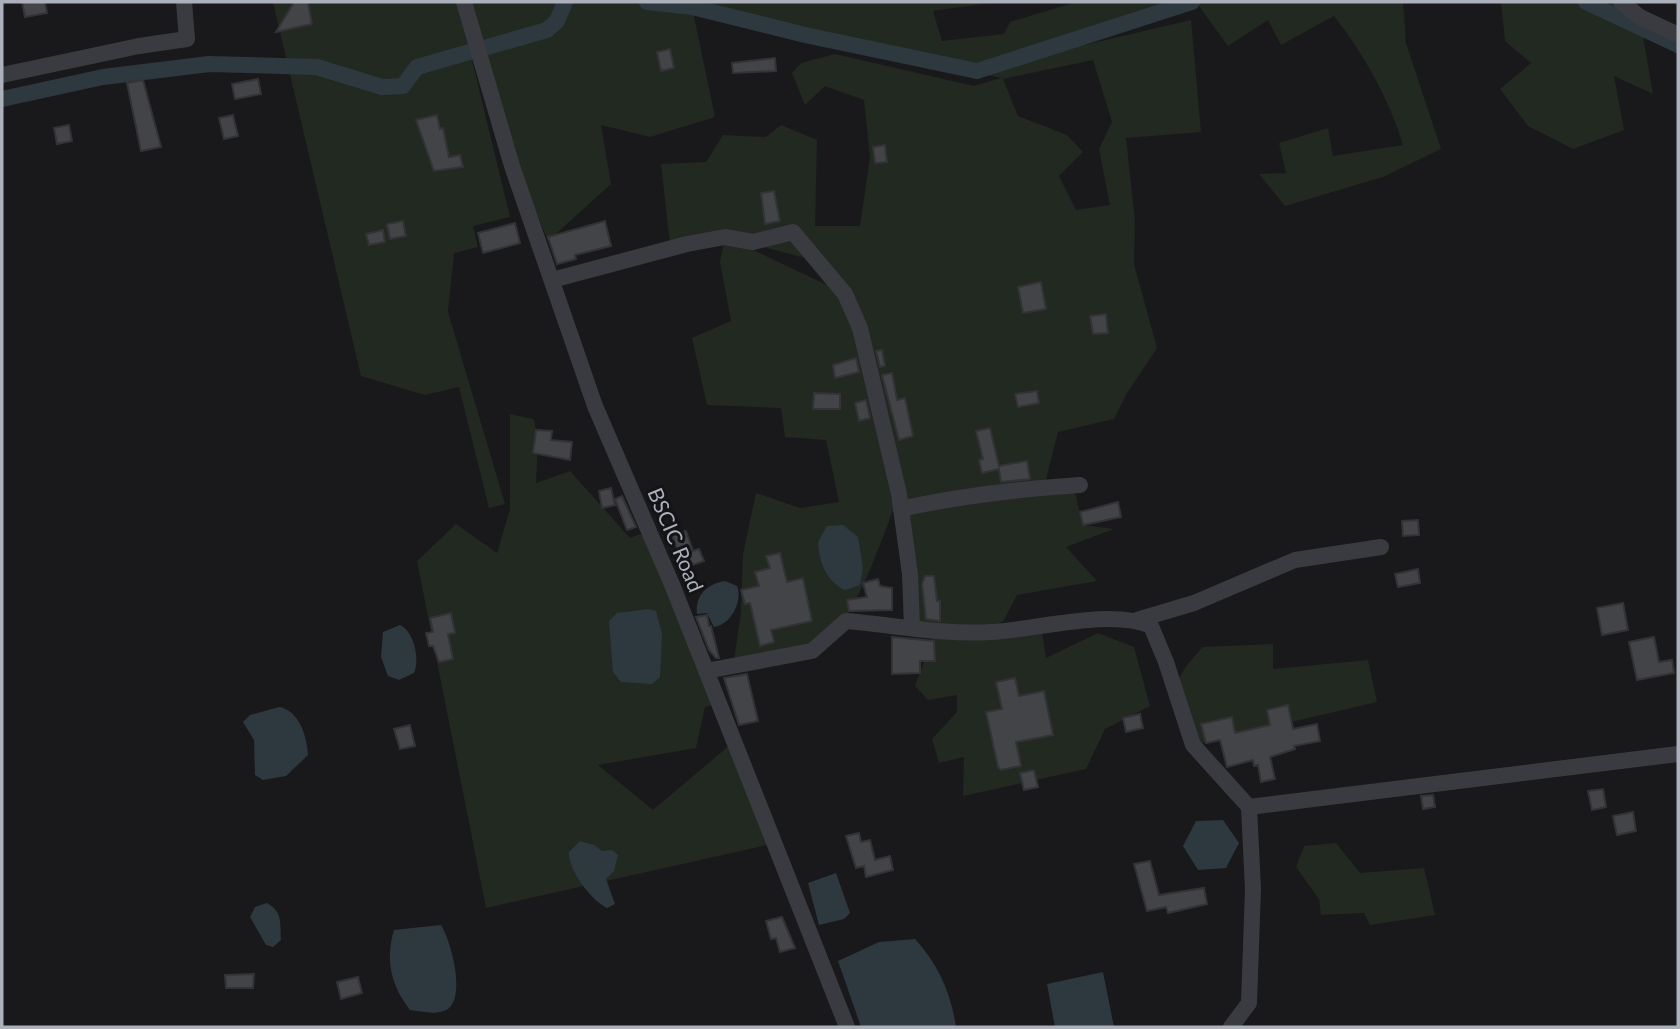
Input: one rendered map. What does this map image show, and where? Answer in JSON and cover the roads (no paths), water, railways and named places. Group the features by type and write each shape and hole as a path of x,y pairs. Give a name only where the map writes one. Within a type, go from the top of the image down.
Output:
{"street":[{"path":"2,75 139,46 179,43 187,39 188,31 184,2"},
{"name":"BSCIC Road","path":"464,2 484,62 512,166 595,405 673,587 846,1027"},
{"path":"1621,2 1640,18 1678,35"},
{"path":"552,280 687,244 725,237 753,242 793,232 845,294 860,328 892,456 910,574 912,627"},
{"path":"901,509 952,497 983,497 1080,485"},
{"path":"706,671 812,651 846,621 991,632 1056,623 1137,620 1194,603 1295,560 1381,547"},
{"path":"1137,620 1151,626 1166,662 1193,745 1249,807 1253,889 1249,1003 1231,1027"},
{"path":"1249,807 1678,754"}],"waterway":[{"path":"2,99 103,77 209,64 317,67 382,87 403,86 417,67 547,30 557,21 565,2"},
{"path":"647,2 692,7 805,35 977,71 1192,2"},
{"path":"1586,2 1678,45"}]}
